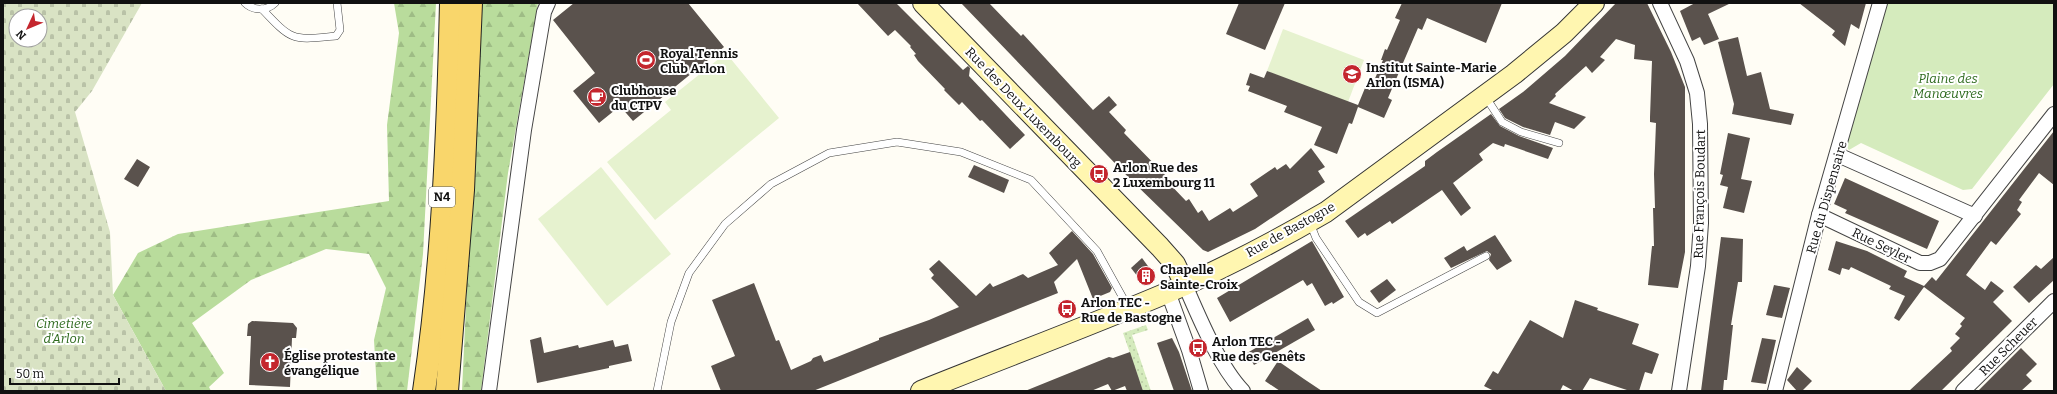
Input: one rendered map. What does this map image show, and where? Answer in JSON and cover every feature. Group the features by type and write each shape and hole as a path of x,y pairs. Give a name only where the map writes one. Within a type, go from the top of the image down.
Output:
{"main road":[{"name":"N4","path":"424,391 430,350 439,255 449,89 451,3"},
{"name":"N4","path":"447,391 463,190 471,3"},
{"name":"Rue des Deux Luxembourg","path":"923,3 1160,247 1174,264 1177,288"},
{"name":"Rue de Bastogne","path":"921,391 1177,288 1326,212 1485,95 1564,33 1594,3"}],"street":[{"path":"490,391 524,130 544,12 548,3"},
{"name":"Rue François Boudart","path":"1660,3 1686,61 1697,93 1700,124 1701,223 1698,259 1679,391"},
{"name":"Rue du Dispensaire","path":"1775,391 1819,215 1838,155 1880,3"},
{"name":"Rue Seyler","path":"1819,215 1920,263 1930,263 1940,259 2054,114"},
{"path":"1838,155 1975,216"},
{"path":"1177,288 1189,350 1200,391"},
{"path":"1177,288 1234,382 1243,391"},
{"name":"Rue Scheuer","path":"1963,391 2054,301"}],"lane":[{"path":"245,3 249,8 262,9 271,7 275,3"},
{"path":"262,9 279,28 291,37 310,38 336,36 340,30 337,3"},
{"path":"1485,95 1502,122 1521,132 1559,143"},
{"path":"657,391 671,322 689,273 724,224 771,184 829,153 897,142 961,152 1030,180 1098,251 1128,308"},
{"path":"1309,221 1316,238 1358,302 1377,313 1486,256"}],"green space":[{"name":"Cimetière d'Arlon","path":"3,3 142,3 92,91 75,112 110,232 113,295 166,391 3,391"},
{"path":"394,3 436,3 423,254 407,391 377,391 374,340 386,288 369,254 326,249 251,280 192,323 224,373 209,387 211,391 166,391 113,295 138,253 178,234 389,201 387,125 399,33"},
{"path":"480,3 538,3 508,173 481,391 462,391"},
{"name":"Plaine des Manœuvres","path":"1886,3 2054,3 2054,84 1972,189 1963,190 1861,143 1849,150 1846,146"},
{"path":"1283,29 1364,60 1348,102 1267,71"},
{"path":"726,53 779,118 655,220 607,162 671,110 665,102"},
{"path":"601,167 671,254 607,306 538,219"},
{"path":"1146,325 1148,330 1132,335 1151,391 1143,391 1123,333"}],"building":[{"name":"Royal Tennis Club Arlon","path":"574,3 688,3 724,47 633,121 620,106 599,123 573,91 595,73 553,20"},
{"path":"857,3 896,3 963,70 968,66 970,68 969,76 1025,135 1010,149 962,102 959,105 944,90 945,89 918,61 914,55 916,54 910,47 911,46 895,30 888,36"},
{"path":"961,3 989,3 1021,36 1023,34 1093,110 1109,96 1117,105 1109,112 1126,130 1124,133 1166,176 1164,178 1186,201 1189,199 1198,213 1202,210 1209,221 1230,208 1233,212 1258,196 1250,184 1275,167 1277,170 1286,164 1290,169 1311,148 1325,167 1318,171 1325,182 1255,229 1208,252 1203,250 1131,180"},
{"path":"1239,3 1285,3 1265,50 1226,34"},
{"path":"1402,3 1502,3 1486,43 1427,18 1422,30 1418,28 1388,98 1392,100 1384,118 1358,107 1352,124 1349,123 1337,154 1314,145 1322,127 1284,112 1287,106 1248,91 1250,86 1246,85 1250,73 1264,78 1267,71 1358,105 1365,88 1370,90 1383,60 1381,60 1385,49 1387,50 1400,20 1395,18"},
{"path":"1616,3 1647,3 1671,52 1685,87 1685,252 1678,288 1648,285 1652,246 1654,246 1653,208 1655,208 1654,174 1656,123 1650,122 1652,61 1634,59 1635,45 1616,39 1600,57 1605,60 1592,73 1586,66 1555,94 1556,96 1549,103 1586,117 1574,129 1555,122 1550,135 1523,127 1505,118 1499,109 1523,92 1565,56"},
{"path":"1695,3 1731,3 1708,14 1719,39 1704,45 1700,37 1692,41 1680,11"},
{"path":"1799,3 1866,3 1859,29 1851,24 1845,46 1832,35 1835,31"},
{"path":"1738,37 1747,76 1761,72 1770,109 1794,114 1791,125 1732,114 1734,104 1718,42"},
{"path":"1491,114 1500,126 1519,136 1553,148 1548,159 1505,144 1504,147 1493,143 1479,154 1483,160 1453,183 1471,208 1461,216 1442,190 1392,224 1390,221 1367,236 1365,233 1358,238 1345,221 1425,166 1425,161"},
{"path":"2054,131 2054,185 2039,173 2019,200 2022,202 2017,210 2021,214 1996,245 1991,241 1966,275 1985,290 1991,281 2004,291 1993,302 2012,321 1941,391 1909,391 1952,351 1950,348 1960,338 1955,334 1962,326 1960,324 1965,318 1924,287 1899,321 1894,318 1905,296 1889,289 1891,286 1851,267 1849,270 1842,268 1840,275 1828,270 1836,241 1867,251 1907,271 1904,277 1924,286 1932,277 1936,281"},
{"path":"1728,133 1750,138 1741,179 1752,181 1744,213 1723,208 1728,187 1720,185 1723,175 1720,174"},
{"path":"137,159 150,167 138,187 124,179"},
{"path":"974,165 1009,180 1004,193 968,177"},
{"path":"1845,178 1939,221 1927,249 1845,213 1847,210 1834,204"},
{"path":"1072,231 1093,254 1112,288 1110,292 1093,299 1077,259 1054,282 1058,293 813,391 721,391 711,366 735,356 712,300 754,283 776,341 779,340 791,370 821,355 824,362 879,340 879,338 929,320 959,307 931,278 934,275 929,269 939,260 976,296 990,283 993,287 1023,274 1028,278 1058,265 1049,253"},
{"path":"1495,235 1512,261 1497,270 1489,260 1491,254 1487,251 1451,268 1444,258 1464,246 1467,251"},
{"path":"1721,237 1743,239 1742,282 1738,282 1731,325 1733,325 1727,380 1724,380 1723,391 1701,391"},
{"path":"1312,241 1344,297 1333,304 1332,302 1325,306 1312,283 1307,286 1303,280 1230,322 1217,298"},
{"path":"2054,257 2054,280 2029,303 2013,287 2036,265 2041,269"},
{"name":"Chapelle Sainte-Croix","path":"1142,258 1156,277 1145,286 1131,268"},
{"path":"1387,279 1396,290 1379,303 1370,291"},
{"path":"1774,285 1790,288 1782,318 1766,315"},
{"path":"1575,300 1598,308 1597,310 1639,324 1632,344 1659,354 1652,374 1645,372 1639,391 1630,391 1590,378 1582,391 1574,391 1563,385 1560,391 1494,391 1484,386 1493,371 1498,374 1530,320 1563,338"},
{"path":"1308,318 1315,330 1254,365 1247,353"},
{"name":"Église protestante évangélique","path":"252,321 293,323 297,328 296,338 292,338 290,387 249,385 251,336 247,336 248,324"},
{"path":"541,337 544,353 578,345 579,348 613,340 615,347 628,344 632,361 609,366 609,368 537,383 530,340"},
{"path":"1172,338 1179,352 1192,391 1174,391 1157,343"},
{"path":"1762,338 1776,340 1766,384 1751,382"},
{"path":"2021,348 2037,364 2026,375 2032,381 2021,391 1978,391"},
{"path":"1130,352 1143,391 1127,391 1125,386 1112,391 1108,384 1091,391 1025,391 1109,357 1113,358"},
{"path":"1278,361 1322,391 1280,391 1265,381"},
{"path":"1797,367 1812,381 1802,391 1797,391 1787,380"}],"place":[{"name":"Royal Tennis Club Arlon","path":"646,60"},
{"name":"Institut Sainte-Marie Arlon (ISMA)","path":"1352,74"},
{"name":"Clubhouse du CTPV","path":"597,97"},
{"name":"Arlon Rue des 2 Luxembourg 11","path":"1099,174"},
{"name":"Chapelle Sainte-Croix","path":"1146,276"},
{"name":"Arlon TEC - Rue de Bastogne","path":"1067,309"},
{"name":"Arlon TEC - Rue des Genêts","path":"1198,348"},
{"name":"Église protestante évangélique","path":"270,362"}]}
